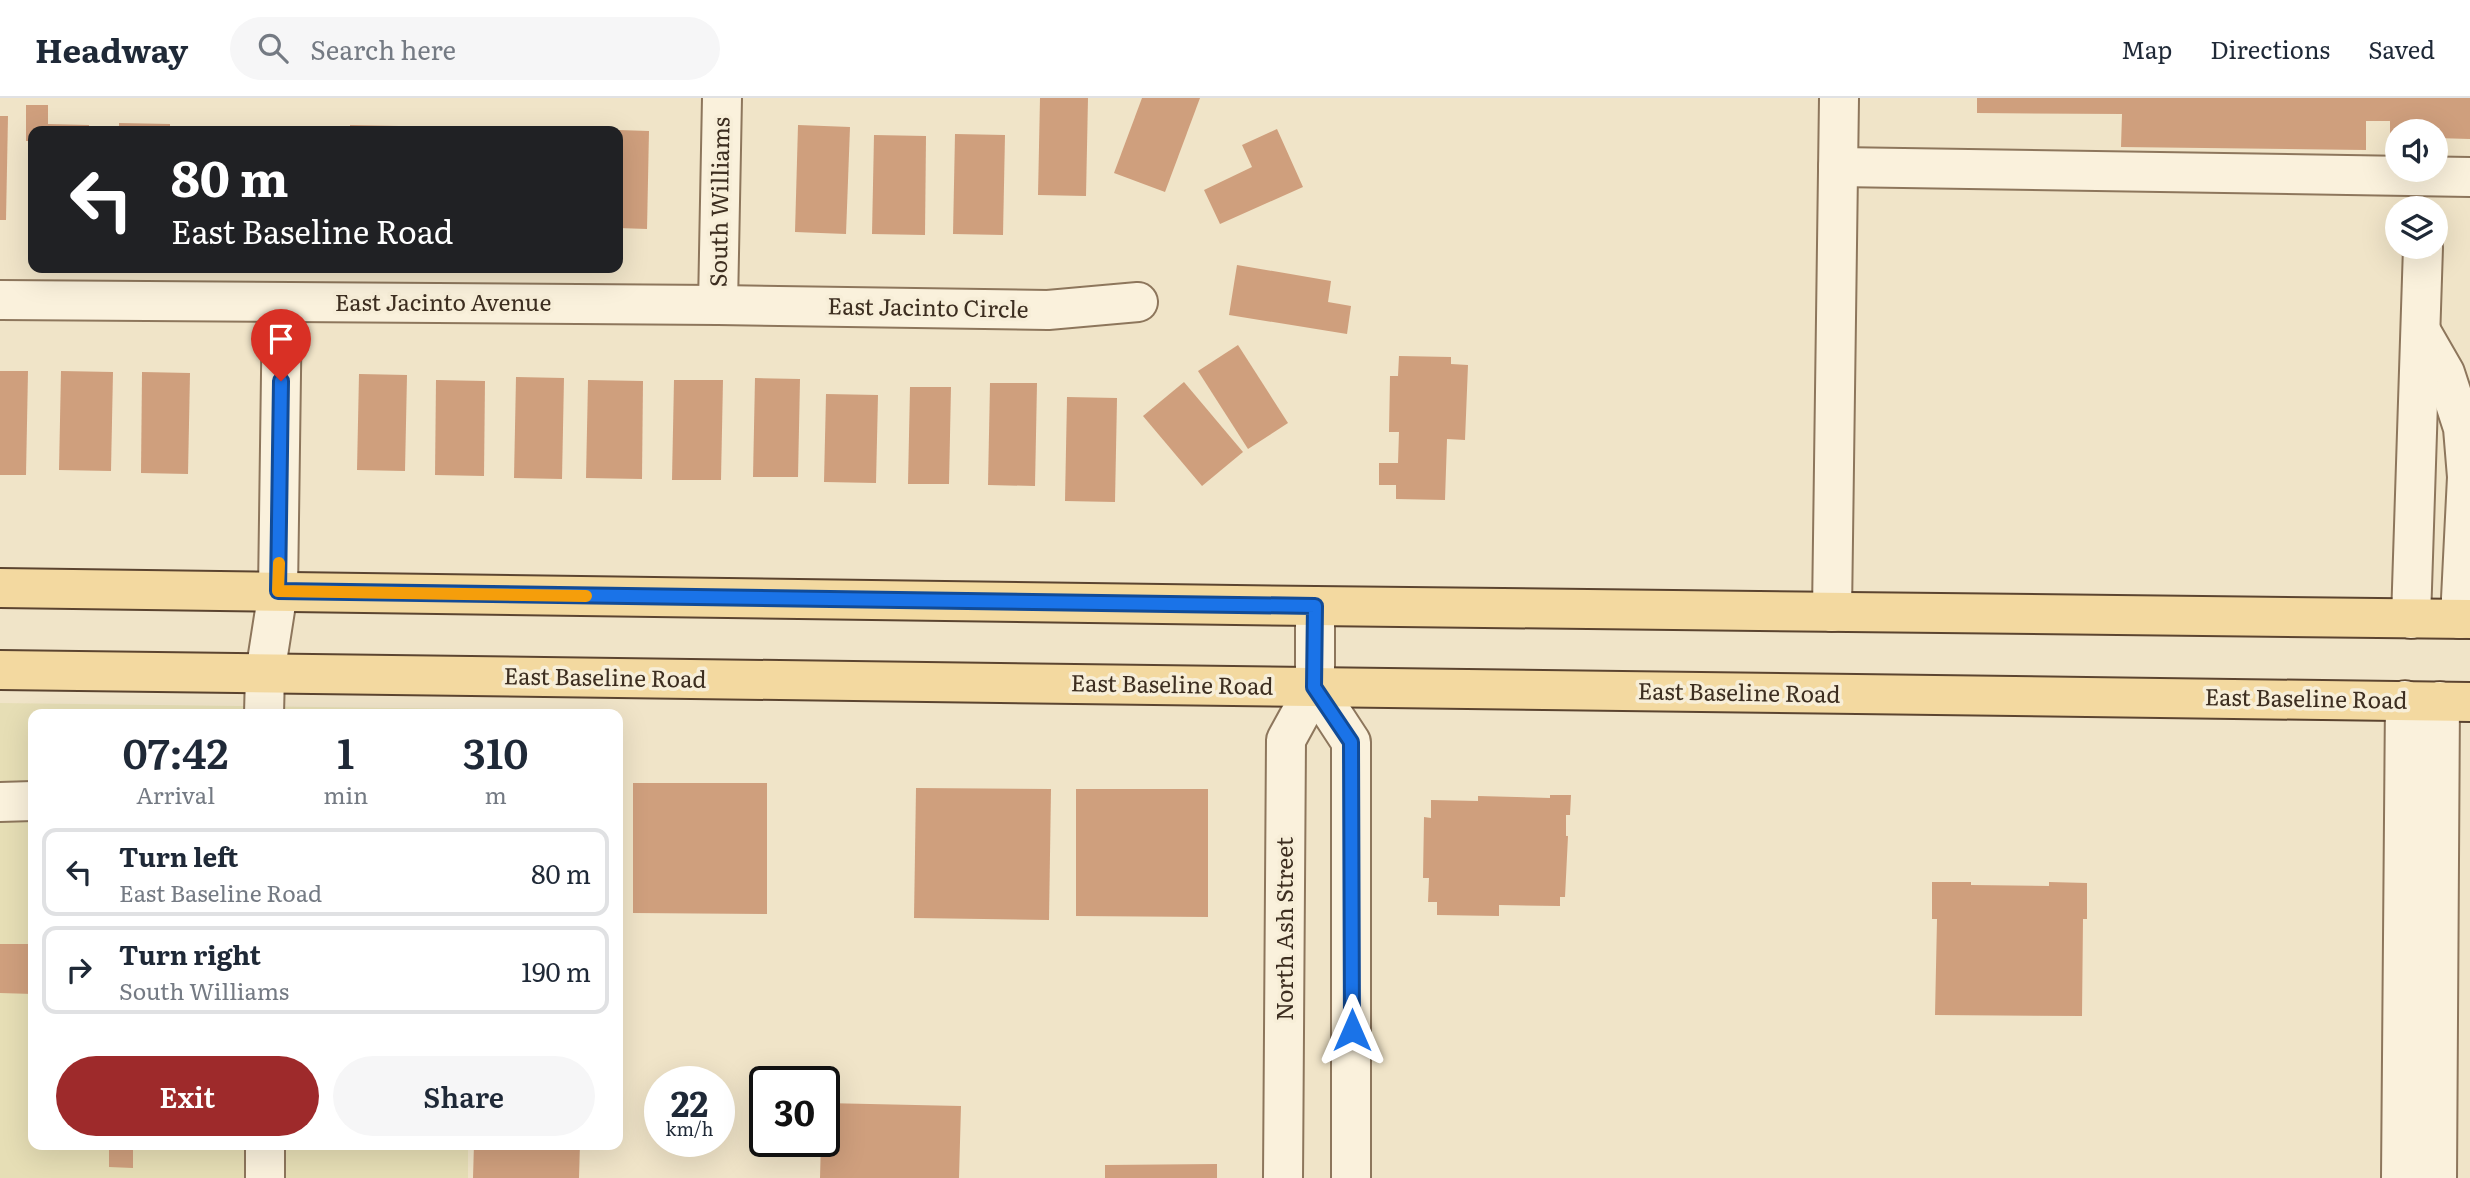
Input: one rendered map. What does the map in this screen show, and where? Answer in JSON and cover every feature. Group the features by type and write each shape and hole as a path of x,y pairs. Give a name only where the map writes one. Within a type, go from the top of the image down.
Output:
{"main road":[{"path":"0,588 2465,619"},
{"name":"East Baseline Road","path":"0,670 2438,701"}],"street":[{"name":"South Williams","path":"718,305 722,98"},
{"path":"1832,612 1839,98"},
{"path":"1838,167 2424,192 2470,177"},
{"path":"2412,619 2423,259"},
{"name":"East Jacinto Avenue","path":"0,300 718,305"},
{"path":"264,709 265,674 278,591 282,302"},
{"name":"East Jacinto Circle","path":"718,305 1048,310 1138,302"},
{"path":"2421,331 2445,373 2463,428 2467,477 2465,619"},
{"name":"North Ash Street","path":"1283,1178 1286,740 1314,687 1315,606"},
{"path":"1314,687 1351,742 1351,1178"},
{"path":"2401,1178 2438,701"},
{"path":"2437,1178 2438,701"},
{"path":"0,802 28,801"},
{"path":"265,1150 265,1178"}],"shaded area":[{"path":"0,703 477,709 28,709 28,1150 468,1150 468,1178 0,1178"}],"building":[{"path":"1040,98 1088,98 1086,196 1038,195"},
{"path":"1142,98 1200,98 1165,192 1114,173"},
{"path":"1977,98 2470,98 2470,139 2448,138 2448,119 2385,119 2366,121 2366,150 2121,147 2122,114 1977,113"},
{"path":"26,105 48,105 48,124 89,125 28,126 26,141"},
{"path":"0,116 8,116 6,220 0,220"},
{"path":"119,123 170,124 170,126 119,126"},
{"path":"798,125 850,127 846,234 795,232"},
{"path":"1277,129 1303,187 1220,224 1204,190 1252,167 1242,145"},
{"path":"623,130 649,131 647,229 623,228"},
{"path":"955,134 1005,135 1003,235 953,234"},
{"path":"874,135 926,136 925,235 872,234"},
{"path":"1237,265 1331,281 1328,302 1351,306 1347,334 1229,315"},
{"path":"1238,345 1288,423 1248,449 1198,371"},
{"path":"1399,356 1451,357 1451,364 1468,365 1465,440 1447,439 1445,500 1396,499 1396,485 1379,485 1379,463 1398,463 1399,432 1389,432 1390,376 1398,376"},
{"path":"0,371 28,371 26,475 0,475"},
{"path":"61,371 113,372 111,471 59,470"},
{"path":"142,372 190,373 188,474 141,473"},
{"path":"359,374 407,375 405,471 357,470"},
{"path":"516,377 564,378 562,479 514,478"},
{"path":"755,378 800,379 798,477 753,477"},
{"path":"436,380 485,381 484,476 435,475"},
{"path":"588,380 643,381 642,479 586,478"},
{"path":"674,380 723,380 721,480 672,480"},
{"path":"1184,382 1243,452 1202,486 1143,416"},
{"path":"990,383 1037,383 1035,486 988,485"},
{"path":"910,387 951,387 949,484 908,484"},
{"path":"826,394 878,395 876,483 824,482"},
{"path":"1067,397 1117,398 1115,502 1065,501"},
{"path":"633,783 767,783 767,914 633,913"},
{"path":"916,788 1051,789 1049,920 914,918"},
{"path":"1076,789 1208,789 1208,917 1076,916"},
{"path":"1550,795 1571,795 1570,815 1566,815 1568,836 1565,897 1560,897 1560,906 1499,905 1499,916 1437,915 1437,902 1428,902 1429,878 1423,878 1424,817 1431,818 1431,800 1478,801 1478,796 1550,798"},
{"path":"1932,882 2049,886 2049,882 2087,883 2087,919 2083,919 2082,1016 1935,1015 1937,919 1932,919"},
{"path":"0,944 28,944 28,994 0,993"},
{"path":"840,1103 961,1106 959,1178 820,1178 821,1157 840,1157"},
{"path":"109,1150 133,1150 133,1168 109,1167"},
{"path":"474,1150 580,1150 579,1178 473,1178"},
{"path":"1217,1164 1217,1178 1105,1178 1105,1165"}],"slow traffic":[{"path":"279,563 278,591 586,596"}],"route":[{"path":"281,381 278,591 1315,606 1314,687 1351,742 1352,1030"}]}
